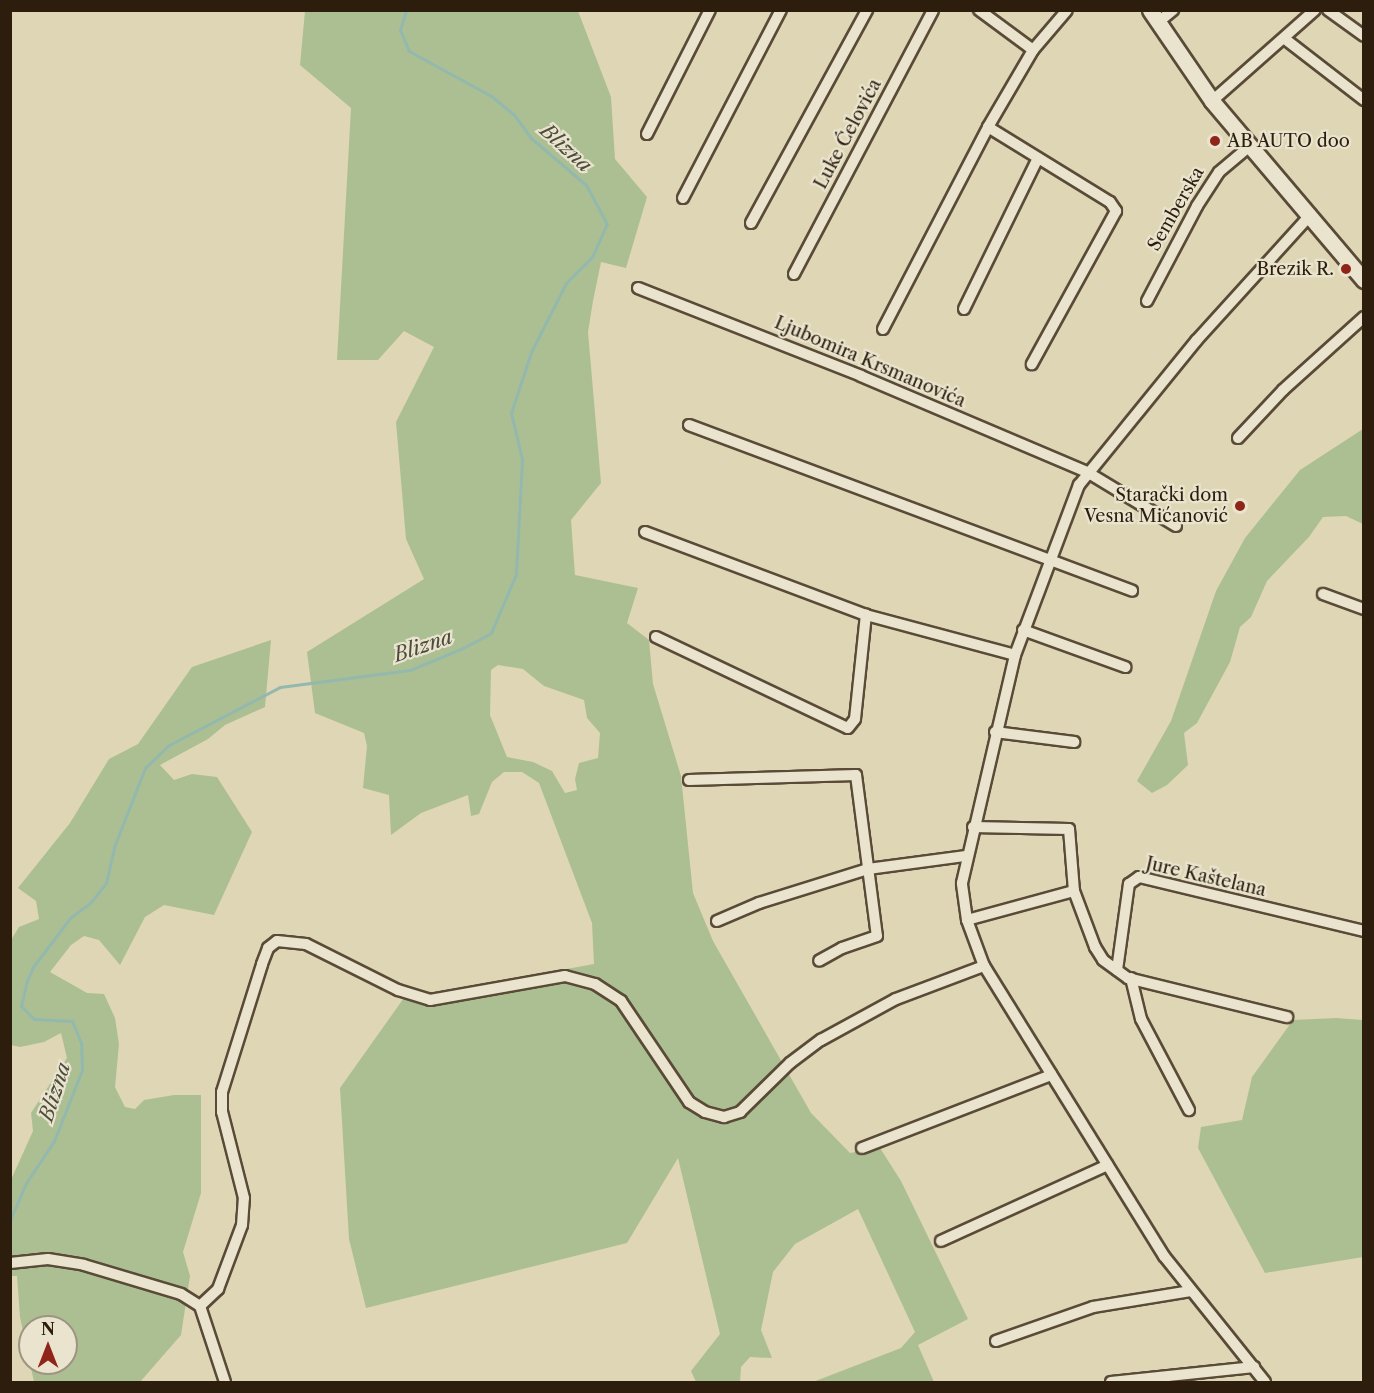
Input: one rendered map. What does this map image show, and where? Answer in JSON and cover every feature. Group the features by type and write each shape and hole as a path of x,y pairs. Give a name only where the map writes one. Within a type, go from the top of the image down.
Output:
{"main road":[{"path":"1154,17 1212,101 1311,214 1364,280"}],"street":[{"path":"647,134 710,10"},
{"path":"683,198 781,10"},
{"path":"751,223 867,10"},
{"name":"Luke Ćelovića","path":"794,274 933,10"},
{"path":"979,10 1033,50"},
{"path":"883,329 988,127 1033,50 1066,10"},
{"path":"1154,17 1173,10"},
{"path":"1212,101 1285,39 1315,10"},
{"path":"1328,10 1364,36"},
{"path":"1285,39 1364,100"},
{"path":"988,127 1110,202 1116,212 1032,364"},
{"name":"Semberska","path":"1147,301 1214,181 1250,146"},
{"path":"964,309 1038,158"},
{"path":"1264,1383 1254,1367 1158,1247 1051,1075 984,966 967,920 962,892 966,856 1015,655 1087,472 1196,341 1311,214"},
{"name":"Ljubomira Krsmanovića","path":"638,288 861,376 1087,472 1176,526"},
{"path":"1238,438 1283,390 1364,317"},
{"path":"688,425 1132,591"},
{"path":"645,532 866,615 1015,655"},
{"path":"1323,594 1364,609"},
{"path":"656,637 848,728 855,719 866,615"},
{"path":"1023,630 1125,667"},
{"path":"995,732 1074,742"},
{"path":"688,780 856,775 877,936 842,948 819,962"},
{"path":"973,827 1069,829 1074,891 1095,947 1117,970 1131,978 1287,1017"},
{"path":"717,921 759,903 868,869 966,856"},
{"name":"Jure Kaštelana","path":"1117,970 1129,884 1139,876 1364,931"},
{"path":"967,920 1074,891"},
{"path":"200,1306 218,1289 242,1225 244,1198 222,1112 222,1092 265,956 277,941 306,944 398,990 430,999 565,976 595,984 621,1001 689,1102 705,1112 724,1117 740,1112 790,1063 821,1040 896,999 984,966"},
{"path":"1131,978 1141,1019 1189,1110"},
{"path":"862,1148 1051,1075"},
{"path":"941,1241 1108,1165"},
{"path":"10,1263 48,1259 84,1265 163,1287 200,1306 225,1383"},
{"path":"996,1341 1093,1307 1191,1291"},
{"path":"1111,1383 1254,1367"}],"green space":[{"path":"305,11 578,11 611,97 615,159 647,197 626,268 601,262 593,301 588,332 601,483 571,520 575,575 638,588 627,623 649,640 653,684 681,776 693,893 713,941 811,1113 850,1153 880,1148 901,1181 968,1319 918,1345 934,1382 813,1382 901,1348 915,1332 858,1209 795,1244 773,1272 761,1330 772,1358 750,1357 741,1367 740,1382 696,1382 691,1371 720,1334 678,1158 627,1243 366,1308 349,1239 340,1088 411,988 436,993 594,964 592,923 539,783 522,772 504,772 492,782 479,814 471,816 468,795 421,813 391,835 389,795 363,788 367,746 364,733 315,713 307,652 424,579 406,539 396,422 434,347 404,331 378,360 337,360 351,108 300,65","holes":["498,665 523,669 544,686 584,700 587,718 600,733 598,758 579,763 575,779 577,790 565,793 552,771 533,762 507,757 490,715 491,670"]},
{"path":"1363,429 1363,524 1346,516 1323,517 1309,537 1267,581 1251,617 1240,627 1230,662 1197,723 1184,733 1188,765 1167,785 1152,793 1137,781 1171,721 1216,591 1245,538 1300,470"},
{"path":"271,640 265,707 225,725 208,739 160,765 174,780 192,774 217,777 252,832 214,915 164,905 145,917 120,965 99,940 84,936 71,945 50,972 87,993 104,994 115,1018 119,1044 115,1087 125,1107 135,1109 144,1100 174,1095 201,1095 201,1193 183,1252 190,1276 181,1335 140,1382 34,1382 32,1375 78,1375 78,1315 20,1315 17,1276 11,1276 10,1182 33,1131 31,1113 67,1058 61,1033 44,1042 20,1047 11,1045 11,940 19,927 39,919 36,901 18,888 70,823 109,759 138,744 192,667"},
{"path":"1336,1018 1363,1020 1363,1257 1265,1273 1198,1148 1201,1127 1242,1120 1252,1077 1293,1020"}],"waterway":[{"name":"Blizna","path":"10,1220 26,1183 54,1141 82,1070 81,1043 72,1021 34,1019 21,1006 27,981 33,967 70,918 91,902 106,883 114,847 145,768 169,745 280,687 410,670 463,648 491,633 516,574 522,459 511,413 531,352 566,283 592,257 607,224 586,185 531,138 514,115 491,96 409,51 400,30 406,10"}],"place":[{"name":"AB AUTO doo","path":"1215,141"},
{"name":"Brezik R.","path":"1346,269"},
{"name":"Starački dom Vesna Mićanović","path":"1240,506"}]}
